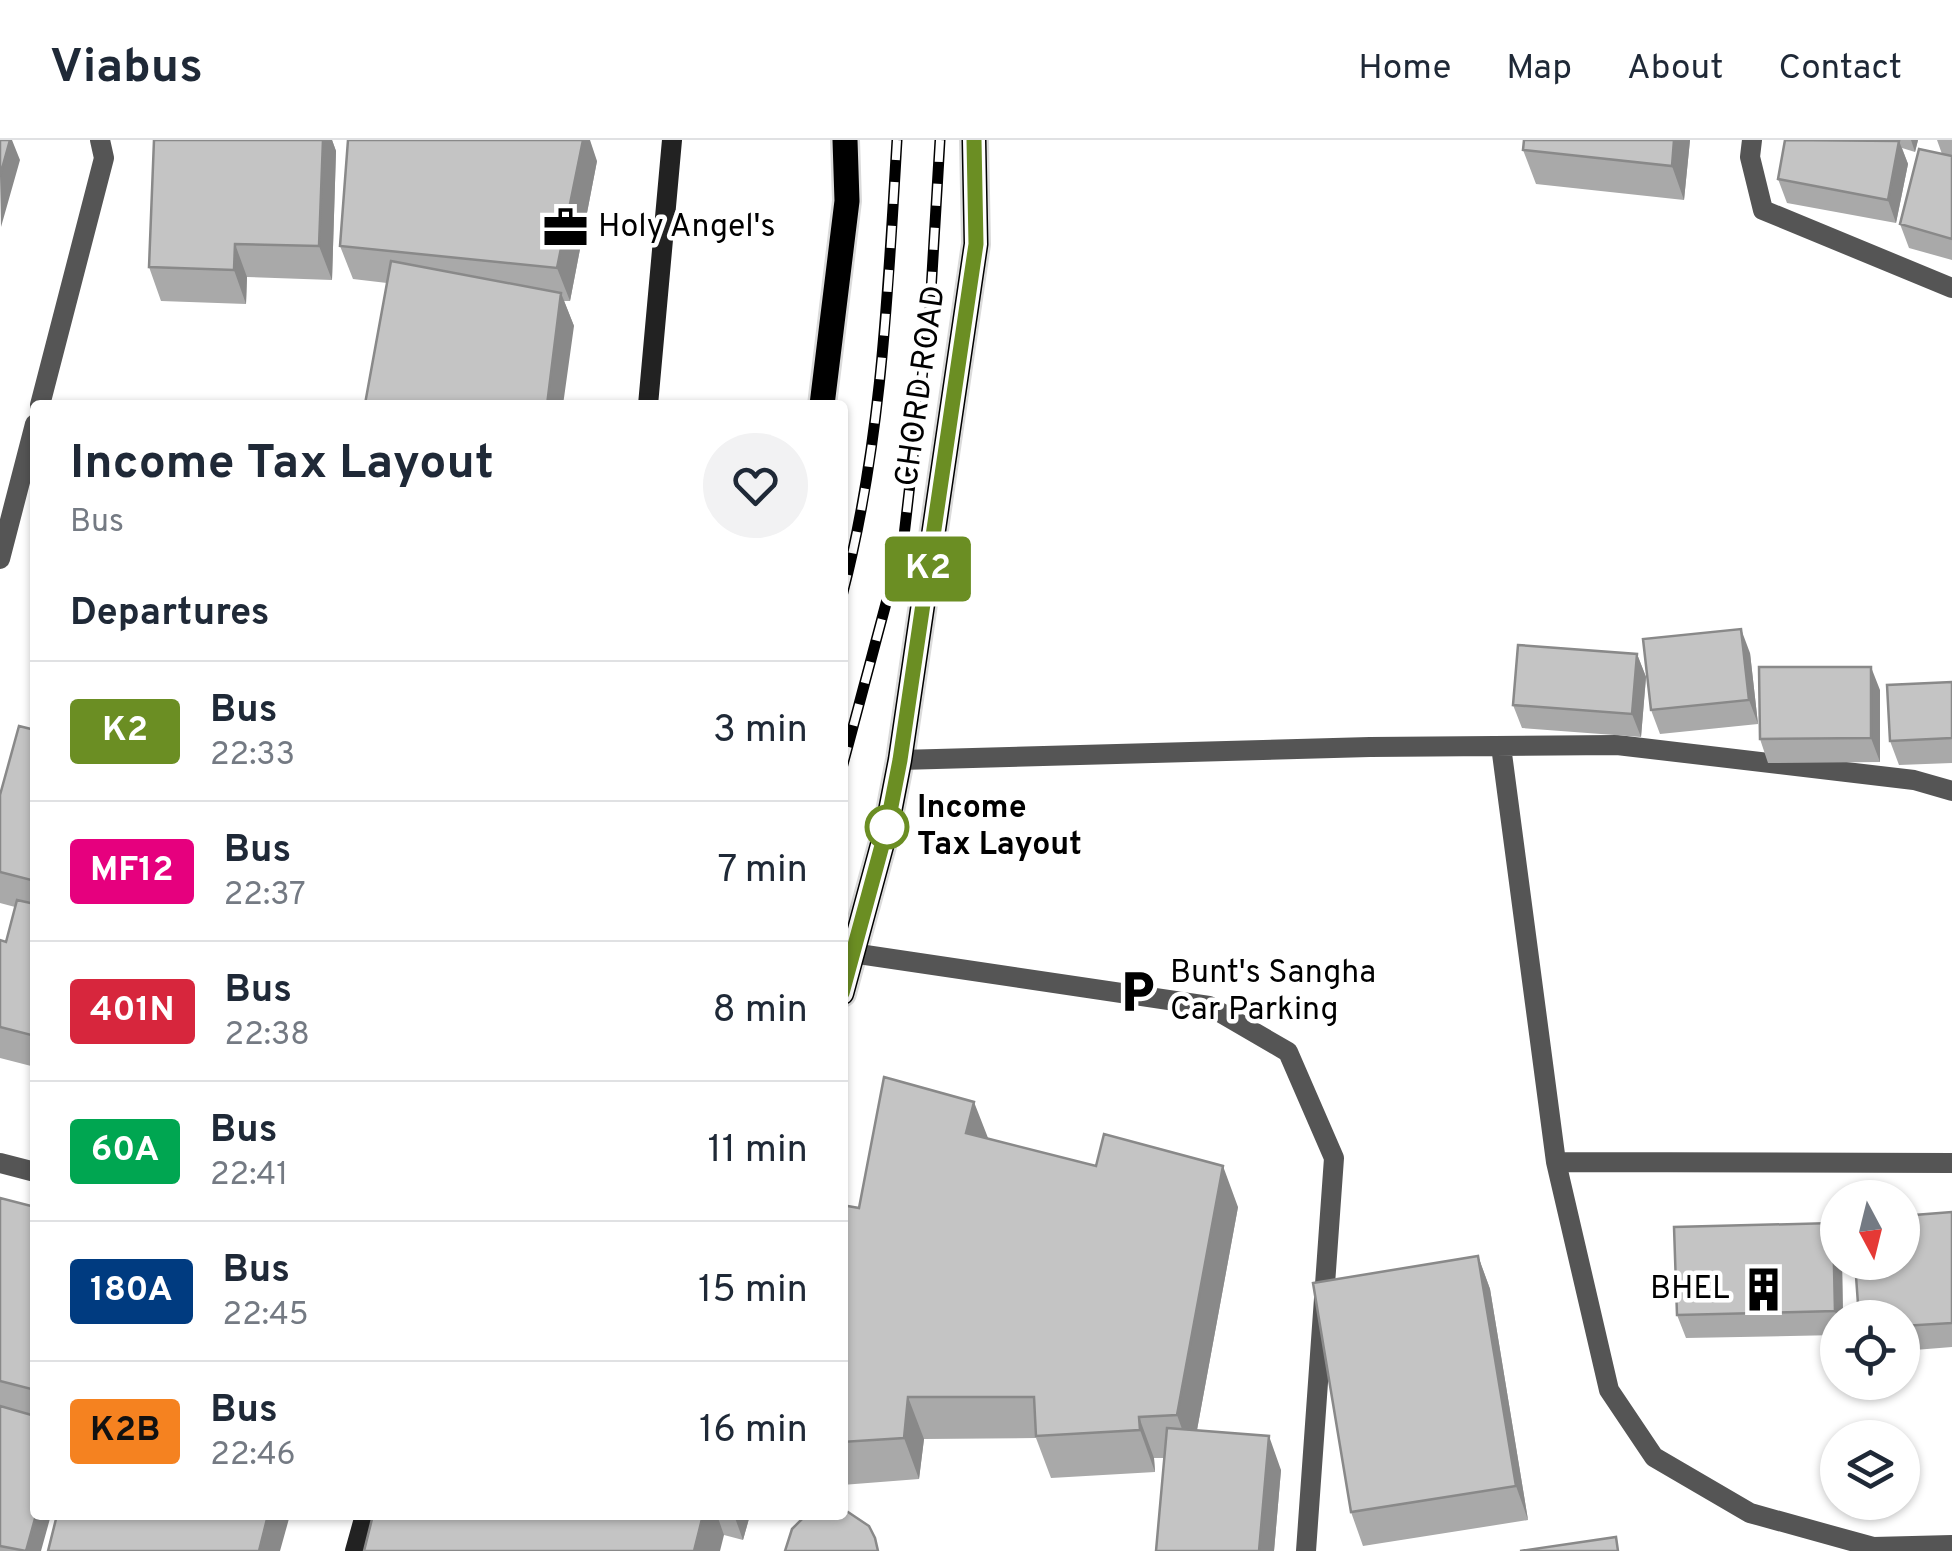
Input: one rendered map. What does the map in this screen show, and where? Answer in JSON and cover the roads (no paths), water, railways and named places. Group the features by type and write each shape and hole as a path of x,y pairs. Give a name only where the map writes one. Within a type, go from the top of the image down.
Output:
{"main road":[{"path":"823,400 847,201 846,140"},
{"name":"CHORD ROAD","path":"848,969 887,827 900,760 976,244 974,140"}],"street":[{"path":"41,400 104,158 100,140"},
{"path":"648,400 672,140"},
{"path":"1752,140 1750,157 1762,210 1952,288"},
{"path":"0,559 30,443"},
{"path":"900,760 1617,745 1914,780 1952,791"},
{"path":"1501,746 1556,1162 1609,1390 1654,1458 1750,1513 1873,1548 1952,1545"},
{"path":"852,953 1209,1006 1288,1052 1334,1158 1306,1551"},
{"path":"1556,1162 1952,1162"},
{"path":"0,1163 30,1171"},
{"path":"354,1551 363,1520"}],"railway":[{"path":"848,570 874,427 897,140"},
{"path":"848,746 904,536 930,308 940,140"}],"place":[{"name":"Holy Angel's","path":"565,228"},
{"name":"Income Tax Layout","path":"887,827"},
{"name":"Bunt's Sangha Car Parking","path":"1137,992"},
{"name":"BHEL","path":"1763,1290"}]}
